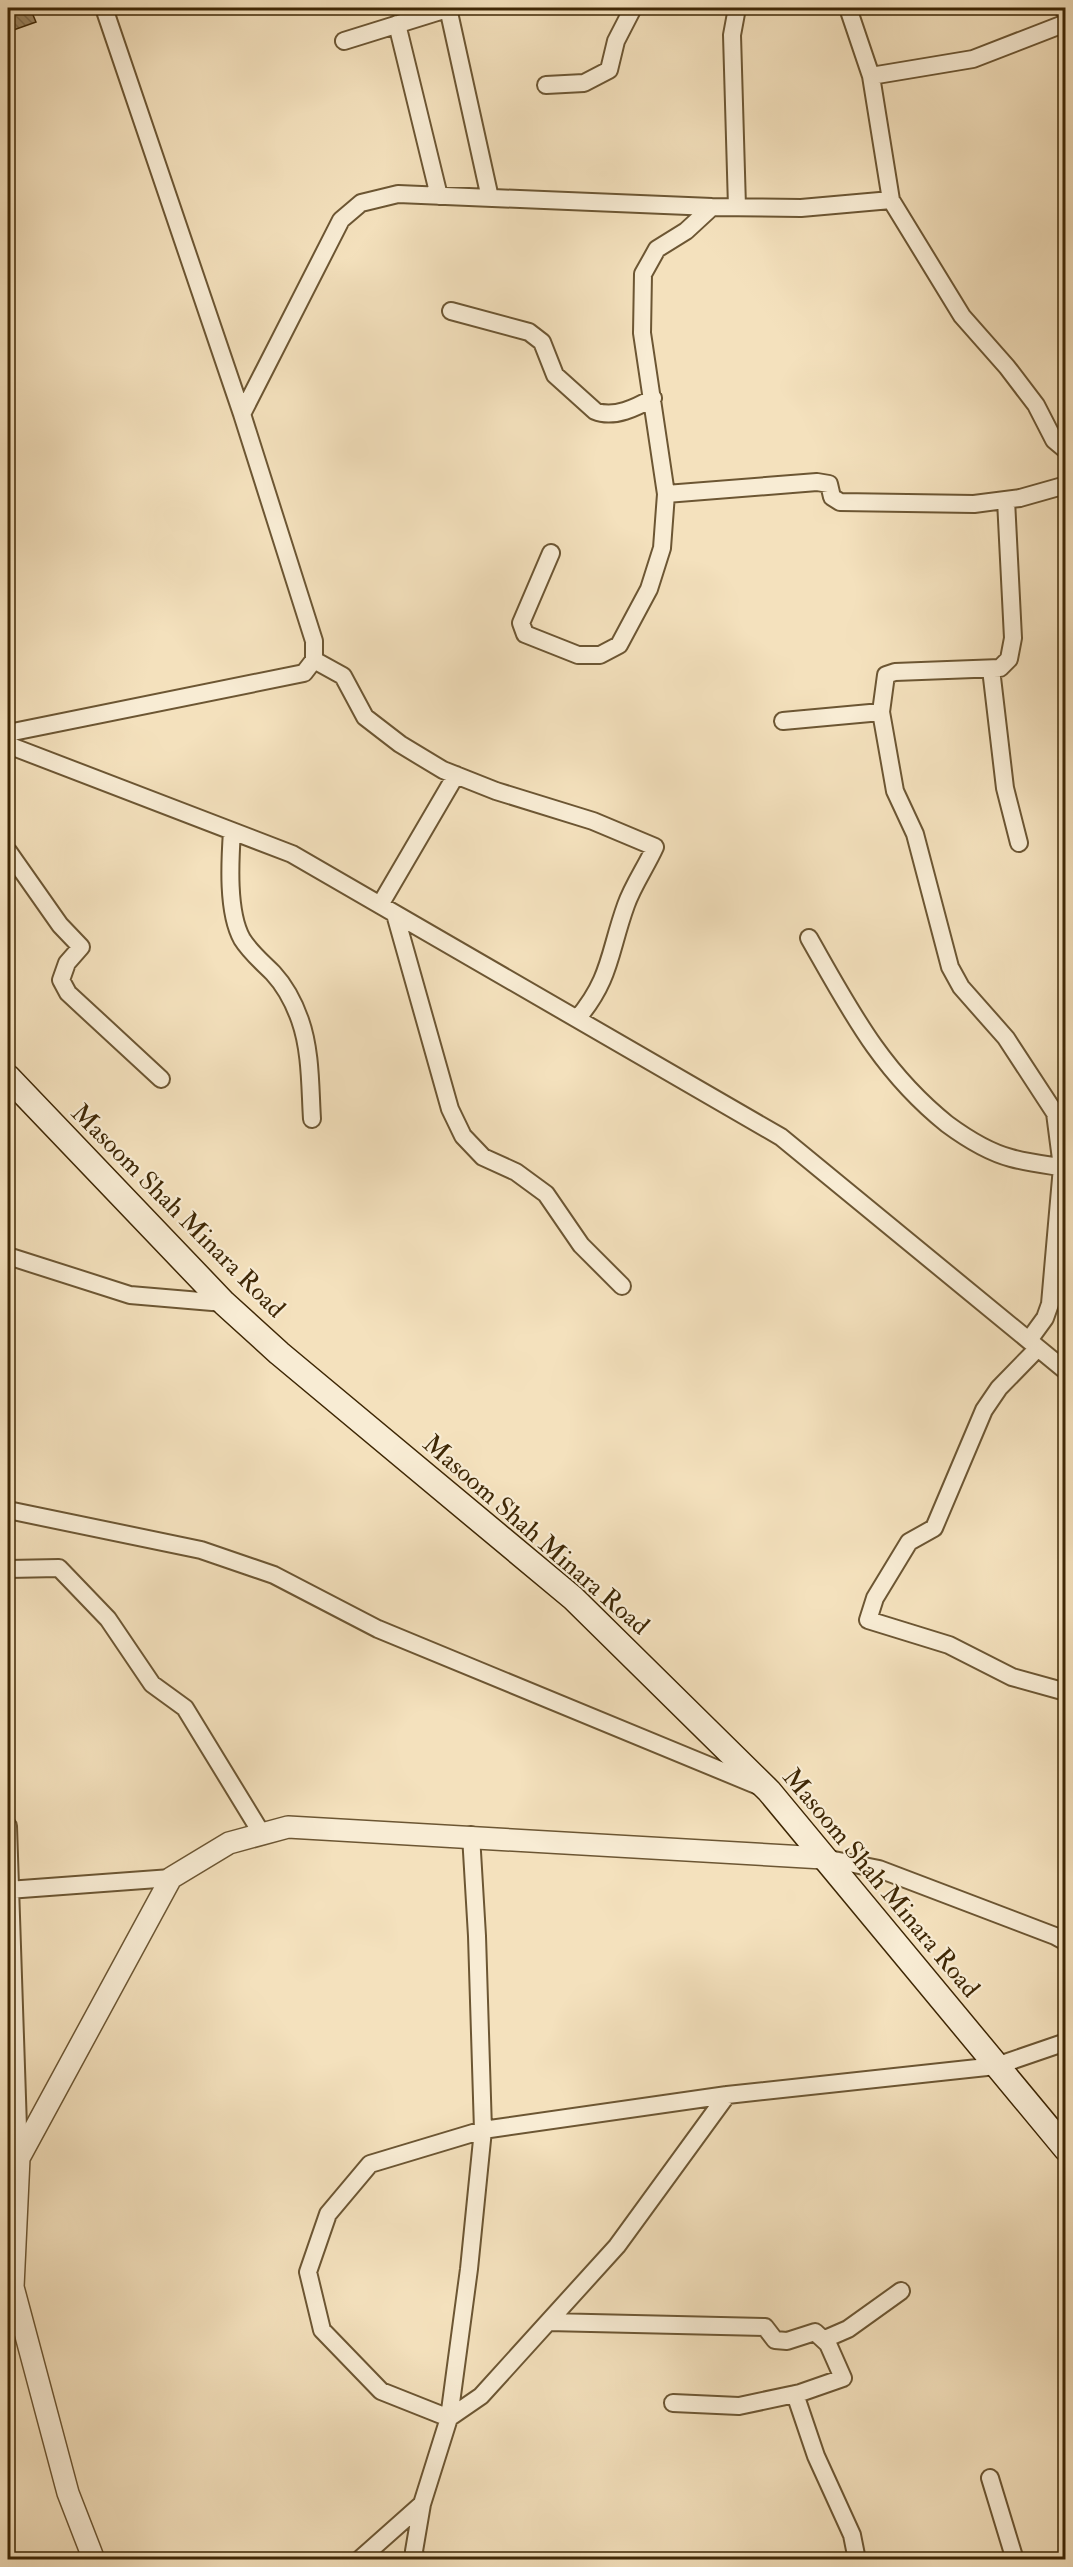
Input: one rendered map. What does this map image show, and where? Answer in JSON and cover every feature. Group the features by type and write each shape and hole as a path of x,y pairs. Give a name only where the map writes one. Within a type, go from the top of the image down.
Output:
{"main road":[{"name":"Masoom Shah Minara Road","path":"8,1077 224,1303 279,1353 573,1598 769,1791 1065,2149"}],"street":[{"path":"8,733 304,673 314,660 314,641 242,414 104,8"},
{"path":"344,41 449,8 490,198"},
{"path":"546,85 584,83 609,69 616,41 633,8"},
{"path":"737,8 732,34 737,207"},
{"path":"848,8 871,76 891,200 962,316 1007,367 1036,405 1054,440 1065,450"},
{"path":"871,76 973,59 1065,23"},
{"path":"397,24 440,196"},
{"path":"242,414 340,220 361,203 398,194 712,207 801,208 891,200"},
{"path":"551,553 521,623 525,634 578,655 600,655 619,645 649,589 662,548 666,494 642,333 643,274 657,249 686,231 712,207"},
{"path":"451,311 529,332 542,342 555,375 595,411 602,414 629,410 653,398"},
{"path":"666,494 817,482 829,484 832,497 840,502 944,505 1006,500 1065,485"},
{"path":"1006,500 1013,638 1009,659 1000,668 896,672 886,675 881,712 895,791 915,834 950,967 961,987 1006,1038 1055,1113 1064,1167 1050,1304 1033,1344 984,1410 934,1528 909,1542 875,1598 868,1620 949,1645 1012,1677 1065,1692"},
{"path":"314,660 343,676 365,717 400,744 456,775 496,791 593,821 655,847 625,907 603,982 594,999 577,1019"},
{"path":"991,669 1005,788 1019,843"},
{"path":"783,721 881,712"},
{"path":"8,745 292,854 782,1137 1065,1371"},
{"path":"380,905 456,775"},
{"path":"232,831 230,870 237,927 243,940 289,996 300,1020 308,1052 312,1119"},
{"path":"8,851 60,925 81,947 67,963 61,980 68,993 161,1078"},
{"path":"395,914 450,1109 464,1136 483,1157 536,1184 546,1194 581,1245 622,1286"},
{"path":"809,938 881,1059 920,1102 960,1133 983,1147 1010,1158 1064,1167"},
{"path":"8,1256 130,1295 224,1303"},
{"path":"8,1510 201,1550 274,1575 378,1629 769,1791"},
{"path":"8,1569 59,1568 108,1619 152,1684 185,1708 262,1834"},
{"path":"8,1826 8,1890 19,2158 14,2287 68,2493 94,2559"},
{"path":"8,1890 171,1878 229,1844 288,1827 471,1835 823,1858 879,1869 1055,1936 1065,1942"},
{"path":"416,2559 414,2551 422,2504 449,2418 469,2269 483,2130 471,1835"},
{"path":"19,2158 171,1878"},
{"path":"449,2418 381,2391 322,2330 308,2272 328,2214 370,2164 483,2130 727,2095 996,2066 1065,2042"},
{"path":"449,2418 481,2396 616,2246 727,2095"},
{"path":"825,2339 848,2329 901,2291"},
{"path":"548,2322 765,2327 775,2340 787,2341 815,2332 825,2339 843,2378 795,2394 726,2408 673,2403"},
{"path":"795,2394 816,2456 852,2535 857,2559"},
{"path":"990,2478 1015,2559"},
{"path":"359,2559 422,2504"}],"building":[{"path":"8,8 30,8 36,22 8,32"}]}
